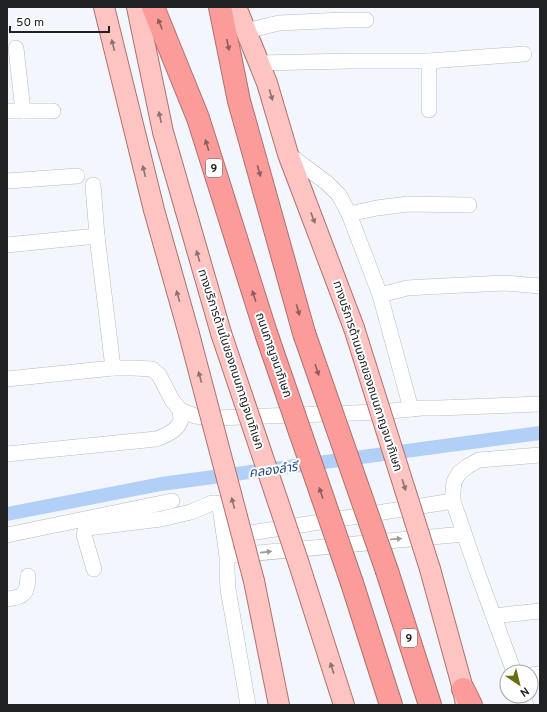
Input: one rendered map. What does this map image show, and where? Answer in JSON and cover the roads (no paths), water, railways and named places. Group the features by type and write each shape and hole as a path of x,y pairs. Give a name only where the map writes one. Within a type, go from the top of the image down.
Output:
{"highway":[{"name":"ถนนกาญจนาภิเษก","path":"153,7 198,118 266,333 352,583 390,705"},
{"name":"9","path":"220,7 240,101 304,333 387,571 430,705"}],"main road":[{"path":"104,7 152,202 189,334 254,581 279,705"},
{"name":"ทางบริการด้านในของถนนกาญจนาภิเษก","path":"137,7 163,132 220,333 300,564 344,705"},
{"name":"ทางบริการด้านนอกของถนนกาญจนาภิเษก","path":"236,7 268,83 288,154 354,328 430,569 467,700"}],"street":[{"path":"246,31 279,23 366,20"},
{"path":"16,48 23,111"},
{"path":"259,63 429,61 524,54"},
{"path":"429,61 430,110"},
{"path":"7,111 53,111"},
{"path":"288,154 327,183 338,196 349,214 380,295 417,409"},
{"path":"7,181 77,176"},
{"path":"93,185 97,236 113,368"},
{"path":"349,214 377,208 408,204 469,205"},
{"path":"7,245 97,236"},
{"path":"380,295 407,288 424,287 504,283 540,286"},
{"path":"7,379 113,368 152,369 159,374 172,400 180,410 195,416 216,418 540,404"},
{"path":"7,454 156,439 166,436 177,428 181,420 180,410"},
{"path":"511,664 453,501 454,482 459,473 479,460 540,455"},
{"path":"225,537 453,501"},
{"path":"7,535 172,502"},
{"path":"94,569 84,535 88,528 161,519 191,512 212,503 216,503 220,507 228,556 228,589 247,705"},
{"path":"228,556 278,550 464,534"},
{"path":"7,599 18,598 24,593 28,588 28,576"},
{"path":"494,616 540,611"}],"waterway":[{"name":"คลองลำรี","path":"7,514 161,484 540,433"}]}
